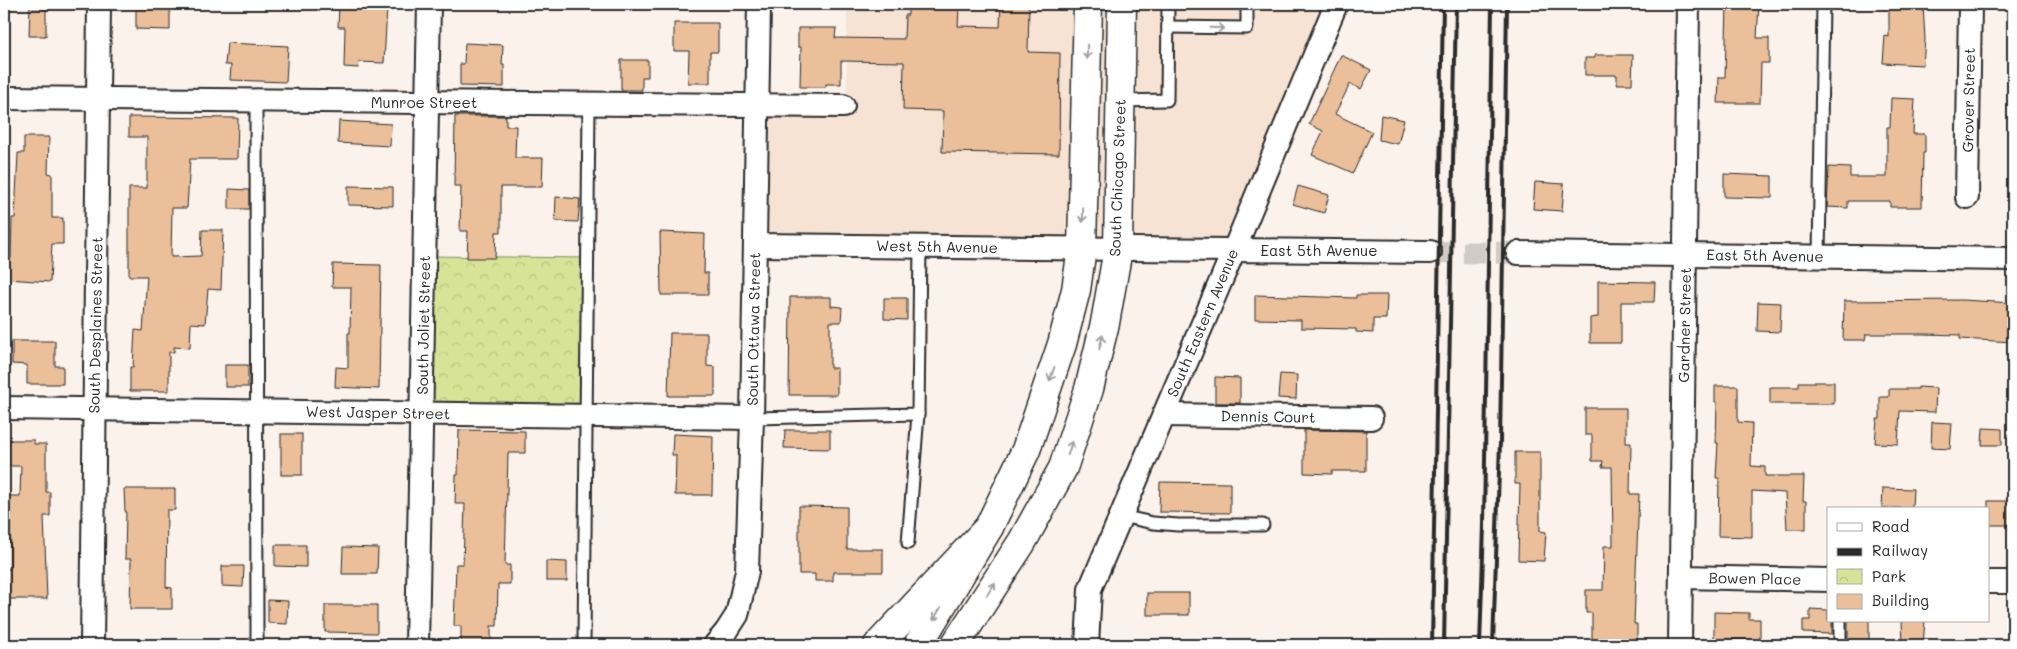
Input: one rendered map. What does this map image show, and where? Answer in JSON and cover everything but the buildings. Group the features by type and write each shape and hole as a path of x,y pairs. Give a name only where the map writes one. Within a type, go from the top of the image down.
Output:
{"main road":[{"path":"918,645 989,527 1026,450 1062,344 1076,290 1082,248 1088,4"},
{"name":"South Chicago Street","path":"955,645 1022,542 1064,468 1089,389 1105,323 1118,249 1122,4"},
{"path":"878,645 989,527"}],"street":[{"name":"South Desplaines Street","path":"92,645 99,4"},
{"name":"South Joliet Street","path":"417,645 429,4"},
{"name":"South Ottawa Street","path":"715,645 726,632 736,615 747,571 756,245 759,4"},
{"name":"South Eastern Avenue","path":"1087,645 1090,589 1336,4"},
{"name":"Gardner Street","path":"1680,645 1688,4"},
{"name":"Grover Street","path":"1968,196 1970,4"},
{"name":"Munroe Street","path":"4,98 843,106"},
{"name":"West 5th Avenue","path":"756,245 1118,249"},
{"name":"East 5th Avenue","path":"1118,249 1430,252"},
{"name":"East 5th Avenue","path":"1518,253 2013,259"},
{"name":"West Jasper Street","path":"4,408 752,418"},
{"name":"Dennis Court","path":"1164,415 1371,418"},
{"name":"Bowen Place","path":"1681,577 1827,580"},
{"path":"1990,582 2013,582"}],"lane":[{"path":"1120,101 1167,100 1168,4"},
{"path":"1168,27 1247,28 1247,4"},
{"path":"1819,257 1823,4"},
{"path":"256,101 257,645"},
{"path":"584,645 590,104"},
{"path":"908,543 918,414 920,246"},
{"path":"752,418 918,414"},
{"path":"1121,516 1153,523 1178,525 1263,525"},
{"path":"1840,622 1840,645"}],"shaded area":[{"path":"847,4 1329,4 1232,245 762,241 762,110 847,110"}],"green space":[{"path":"427,256 586,258 585,414 424,412"}],"tunnel":[{"path":"1430,252 1518,253"}],"railway":[{"path":"1432,645 1443,4"},
{"path":"1444,645 1456,4"},
{"path":"1480,645 1484,525 1492,4"},
{"path":"1493,645 1500,442 1507,4"}]}
